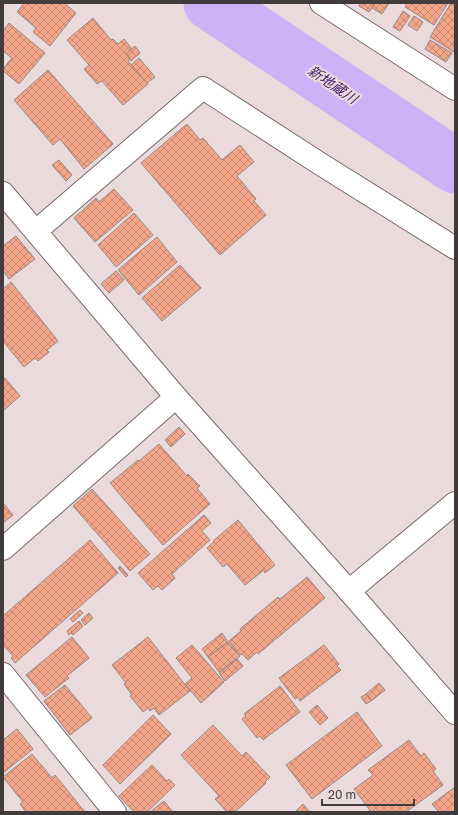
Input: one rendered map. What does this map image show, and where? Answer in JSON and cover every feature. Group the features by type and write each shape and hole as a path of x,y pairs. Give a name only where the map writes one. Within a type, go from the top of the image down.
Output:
{"street":[{"path":"321,3 455,89"},
{"path":"36,231 203,88 322,165 455,248"},
{"path":"3,193 176,397 349,591 455,713"},
{"path":"3,549 176,397"},
{"path":"349,591 455,503"},
{"path":"3,674 115,812"}],"building":[{"path":"24,3 64,3 76,13 50,46 33,32 36,28 17,12"},
{"path":"361,3 375,3 369,12 359,6"},
{"path":"375,3 389,3 382,14 372,8"},
{"path":"407,3 448,3 434,25 405,7"},
{"path":"451,3 455,3 454,52 430,37"},
{"path":"403,11 410,16 400,31 393,27"},
{"path":"414,16 423,22 417,31 408,25"},
{"path":"93,18 111,40 113,39 118,44 124,39 132,49 126,54 130,59 128,61 148,84 123,105 102,81 97,84 84,69 89,65 67,40"},
{"path":"9,23 45,53 19,84 3,71 12,58 3,51 3,31"},
{"path":"430,40 452,53 446,62 425,49"},
{"path":"135,46 140,53 131,61 126,54"},
{"path":"139,58 155,77 147,83 131,65"},
{"path":"48,70 113,144 84,169 60,139 53,145 14,100"},
{"path":"187,124 200,140 203,138 222,160 240,145 254,162 237,176 256,199 254,201 266,215 220,255 141,163"},
{"path":"59,160 72,175 66,181 52,165"},
{"path":"114,189 133,210 95,242 74,218 96,198 99,202"},
{"path":"134,213 153,235 116,267 98,245"},
{"path":"16,236 35,259 9,279 3,270 3,246"},
{"path":"157,237 177,262 139,295 118,270"},
{"path":"180,265 201,288 162,321 142,298"},
{"path":"116,271 124,280 109,293 101,284"},
{"path":"11,282 58,341 47,350 49,352 38,361 35,358 24,367 3,341 3,289"},
{"path":"5,378 20,396 3,411 3,380"},
{"path":"179,427 185,434 171,447 165,440"},
{"path":"159,444 187,476 188,474 200,486 197,488 210,504 163,545 110,483"},
{"path":"92,489 150,554 130,571 73,506"},
{"path":"3,503 13,515 3,523"},
{"path":"204,515 211,523 202,531 210,540 172,574 175,578 162,590 158,586 153,590 138,573"},
{"path":"238,520 275,565 265,573 264,570 245,585 227,564 223,567 207,548"},
{"path":"90,540 118,573 15,663 11,658 13,656 3,645 3,638 5,636 3,634 3,616"},
{"path":"120,566 128,575 126,577 118,568"},
{"path":"307,577 325,598 258,654 257,652 248,660 242,654 240,655 229,641 241,631 240,629 278,597 280,599"},
{"path":"80,610 83,613 73,622 70,619"},
{"path":"89,613 93,618 85,625 81,620"},
{"path":"79,621 83,626 73,635 71,633 69,635 67,631"},
{"path":"222,633 228,642 208,657 202,649"},
{"path":"72,637 89,658 67,676 69,678 45,697 26,675"},
{"path":"148,637 190,691 159,715 154,708 150,711 148,708 143,712 130,696 132,695 124,684 126,683 112,665"},
{"path":"228,642 240,656 219,672 208,657"},
{"path":"192,645 224,682 201,703 185,684 192,678 176,658"},
{"path":"324,645 339,664 337,666 341,670 300,701 298,697 295,699 279,678"},
{"path":"237,659 243,666 225,681 219,673"},
{"path":"379,683 385,690 371,701 366,694"},
{"path":"65,685 92,718 70,735 44,701"},
{"path":"280,686 300,712 263,740 260,736 257,738 242,719 246,716 244,714"},
{"path":"366,694 371,701 366,704 361,697"},
{"path":"317,705 328,718 320,725 309,712"},
{"path":"357,712 382,746 312,799 286,765"},
{"path":"153,715 171,734 120,784 103,765"},
{"path":"213,725 242,756 246,752 270,777 265,782 266,783 235,812 231,810 227,812 215,799 219,796 181,755"},
{"path":"17,729 33,749 3,773 3,740"},
{"path":"409,740 421,756 424,753 436,769 433,771 443,785 406,812 371,812 354,789 373,775 368,770"},
{"path":"32,754 52,778 55,775 85,812 26,812 20,804 23,802 3,777"},
{"path":"152,765 167,781 169,779 175,785 147,812 134,812 119,796"},
{"path":"455,787 455,812 439,812 432,804"},
{"path":"164,801 173,812 150,812"},
{"path":"303,804 310,812 295,812"}],"waterway":[{"name":"新地蔵川","path":"211,3 455,166"}]}
